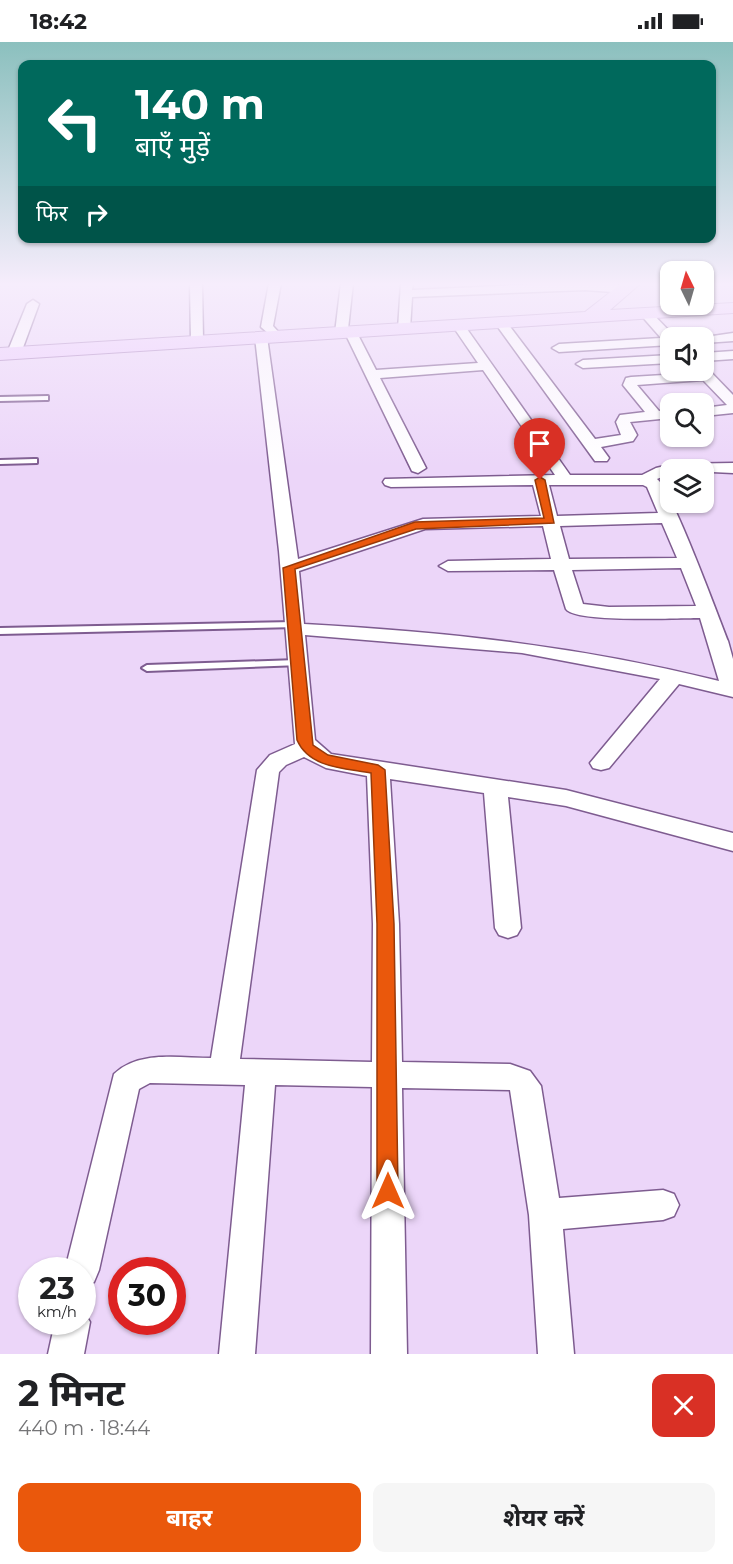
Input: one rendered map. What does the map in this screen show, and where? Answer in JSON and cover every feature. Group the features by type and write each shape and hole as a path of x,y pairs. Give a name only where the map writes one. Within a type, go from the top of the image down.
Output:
{"main road":[{"path":"4,355 152,344"}],"street":[{"path":"270,344 304,740 307,747 323,759 598,805 733,842"},
{"path":"354,344 372,374 418,468"},
{"path":"472,344 566,480"},
{"path":"527,344 601,458"},
{"path":"559,348 611,344"},
{"path":"714,356 733,355"},
{"path":"583,364 660,360"},
{"path":"372,374 487,366"},
{"path":"660,378 631,381 630,385 660,411"},
{"path":"711,381 733,402"},
{"path":"714,411 733,410"},
{"path":"591,444 625,440 629,435 622,420 660,414"},
{"path":"646,480 649,475 659,471 717,466 733,468"},
{"path":"540,480 573,604 581,611 707,612"},
{"path":"294,627 498,644 608,661 732,691 728,655 707,612 659,491 646,480 391,482"},
{"path":"289,568 415,526 670,518"},
{"path":"448,566 688,563"},
{"path":"601,763 674,676"},
{"path":"223,1072 254,884 268,770 278,760 307,747"},
{"path":"378,770 386,924 389,1354"},
{"path":"495,787 508,928"},
{"path":"85,1257 125,1083 134,1074 150,1070 510,1077 520,1080 526,1086 529,1101 545,1215 556,1354"},
{"path":"237,1354 261,1072"},
{"path":"545,1215 663,1205"},
{"path":"66,1354 70,1335"}],"lane":[{"path":"0,399 45,398"},
{"path":"0,462 34,461"},
{"path":"0,632 294,627"},
{"path":"147,668 297,663"}],"route":[{"path":"388,1191 386,924 378,770 323,759 307,747 304,740 289,568 423,524 550,521 540,480"}]}
